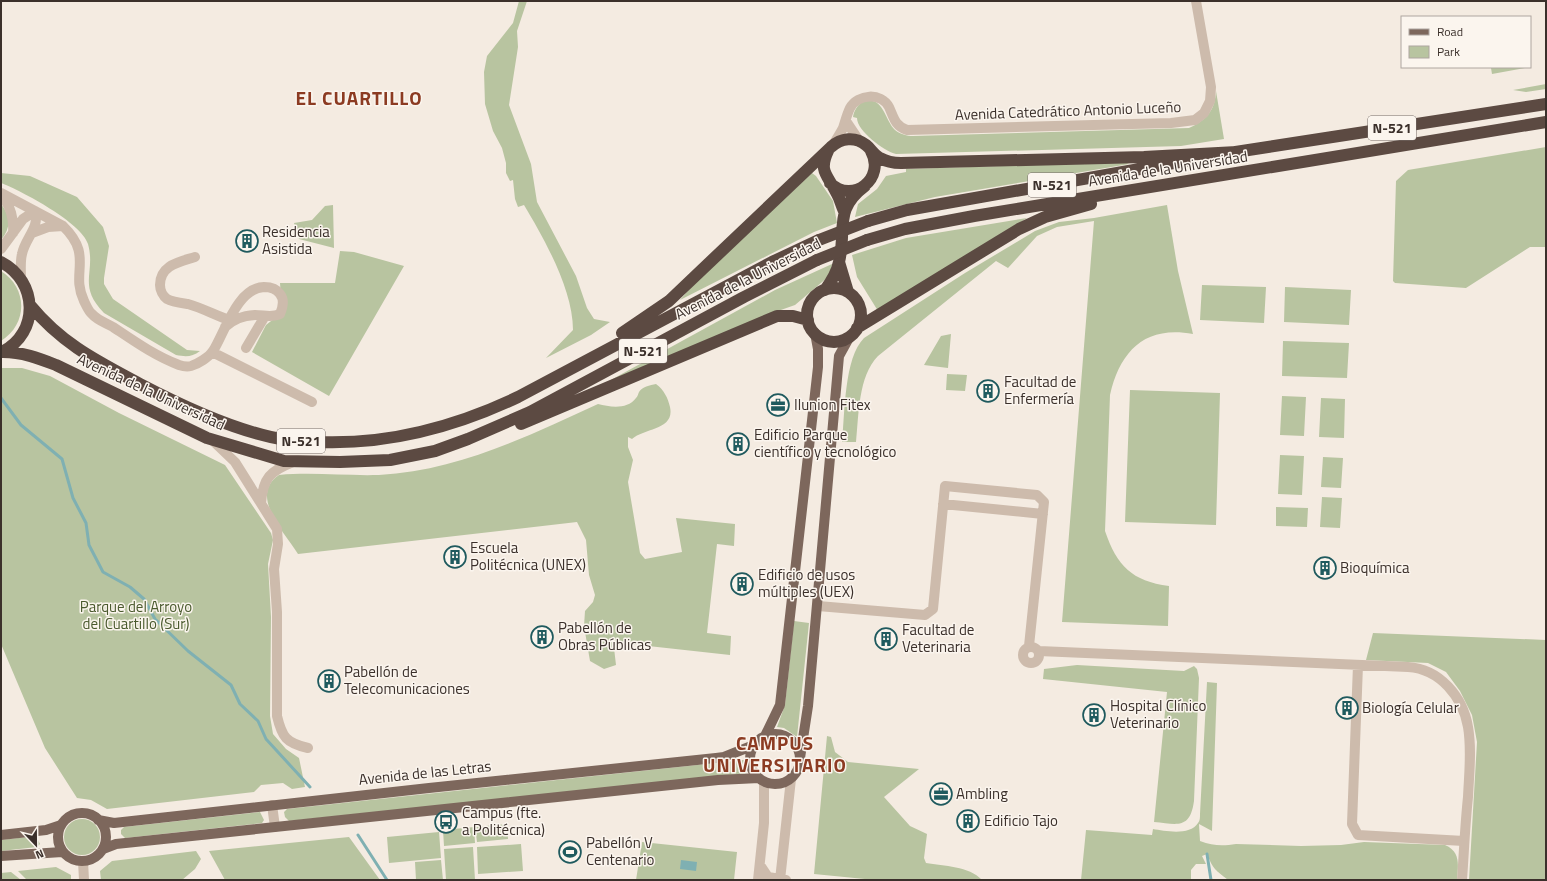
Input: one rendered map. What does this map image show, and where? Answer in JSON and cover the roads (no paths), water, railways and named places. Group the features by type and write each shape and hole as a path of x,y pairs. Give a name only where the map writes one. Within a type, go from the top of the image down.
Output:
{"highway":[{"name":"Avenida de la Universidad","path":"30,305 59,336 94,360 202,413 259,434 287,440 329,442 374,441 452,424 486,413 772,262 819,240 868,221 907,210 1237,152 1546,104"},
{"name":"Avenida de la Universidad","path":"2,352 14,352 35,357 56,365 212,440 284,461 340,462 390,460 435,451 468,439 530,412 744,297 817,260 866,240 905,229 974,216 1130,192 1546,122"},
{"path":"518,397 644,320 669,302 831,147 848,139 860,142 878,157 888,162 901,163 1136,157 1237,152"},
{"path":"831,147 823,165 824,173 837,193 844,211"},
{"path":"825,290 839,262 844,211 853,195 865,186 872,178 875,170 875,161 871,151"},
{"path":"830,183 836,188 847,191 855,191 865,186"},
{"path":"853,332 860,319 860,310 856,300 848,292 837,288 825,290 816,295 811,302 808,312 808,320 815,333 822,338 832,341 842,340 1019,229 1045,217 1130,192"},
{"name":"N-521","path":"1,262 12,269 21,279 28,292 30,305 28,324 22,335 13,345 2,352"},
{"path":"839,262 848,292"},
{"path":"468,439 512,428 777,316 793,316 808,320"}],"main road":[{"path":"61,824 57,839 62,852 70,858 82,861 96,856 103,849 116,844 718,780 762,780 778,784 791,779 798,770 808,706 839,356 853,332"},
{"path":"762,780 754,773 750,762 750,755 754,745 765,736 780,705 818,367 818,348 815,333"},
{"path":"765,736 780,734 790,739 798,747 800,758"},
{"name":"Avenida de las Letras","path":"98,820 114,823 716,758 754,745"},
{"path":"1,835 46,830 61,824 69,816 78,813 90,815 98,820 105,833 103,849"},
{"path":"1,856 62,852"}],"street":[{"name":"Avenida Catedrático Antonio Luceño","path":"831,147 846,121 850,108 859,99 868,96 885,102 895,123 907,130 1171,123 1195,120 1204,113 1211,95 1196,1"},
{"path":"846,121 860,142"},
{"path":"1,195 63,226 71,234 79,247 81,260 79,286 84,301 92,314 155,354 180,366 191,366 203,360 212,352 227,323 236,307 245,296 261,287 270,287 277,290 281,296 283,304 280,314 274,316 254,315 236,318 227,323"},
{"path":"1,195 10,210 14,222 13,234"},
{"path":"21,279 22,254 25,243 32,233 37,218 34,211"},
{"path":"1,249 23,219 34,211"},
{"path":"32,233 48,227 63,226"},
{"path":"195,257 175,263 164,270 160,278 160,288 163,296 168,300 188,305 227,323"},
{"path":"246,348 265,316"},
{"path":"212,352 312,402"},
{"path":"212,440 235,462 277,529 278,544 274,569 277,612 277,716 281,732 294,744 308,748"},
{"path":"261,503 262,489 266,479 278,468 295,461"},
{"path":"818,606 925,615 933,609 945,486 1037,495 1044,502 1029,646 1023,652 1025,660 1032,663 1039,655 1062,652 1421,667 1435,674 1455,695 1462,707 1468,727 1470,759 1462,880"},
{"path":"943,504 1043,514"},
{"path":"1029,646 1035,647 1039,655"},
{"path":"1358,664 1352,824 1358,835 1464,841"},
{"path":"760,865 768,877 782,880 791,779"},
{"path":"758,880 764,823 762,780"},
{"path":"272,806 275,828"},
{"path":"82,861 84,880"}],"water":[{"path":"681,860 697,862 696,871 680,869"}],"waterway":[{"path":"1,398 21,425 62,459 73,498 86,523 89,545 103,572 130,587 144,599 155,619 188,651 231,685 240,704 258,721 266,739 310,787"},
{"path":"358,835 387,880"},
{"path":"1207,854 1211,880"}],"place":[{"name":"Residencia Asistida","path":"247,241"},
{"name":"Facultad de Enfermería","path":"988,391"},
{"name":"Ilunion Fitex","path":"778,405"},
{"name":"Edificio Parque científico y tecnológico","path":"738,444"},
{"name":"Escuela Politécnica (UNEX)","path":"455,557"},
{"name":"Bioquímica","path":"1325,568"},
{"name":"Edificio de usos múltiples (UEX)","path":"742,584"},
{"name":"Pabellón de Obras Públicas","path":"542,637"},
{"name":"Facultad de Veterinaria","path":"886,639"},
{"name":"Pabellón de Telecomunicaciones","path":"329,681"},
{"name":"Biología Celular","path":"1347,708"},
{"name":"Hospital Clínico Veterinario","path":"1094,715"},
{"name":"Ambling","path":"941,794"},
{"name":"Edificio Tajo","path":"968,821"},
{"name":"Campus (fte. a Politécnica)","path":"446,822"},
{"name":"Pabellón V Centenario","path":"570,852"}],"district":[{"name":"EL CUARTILLO","path":"359,98"},
{"name":"CAMPUS UNIVERSITARIO","path":"775,754"}],"park label":[{"name":"Parque del Arroyo del Cuartillo (Sur)","path":"136,616"}]}
